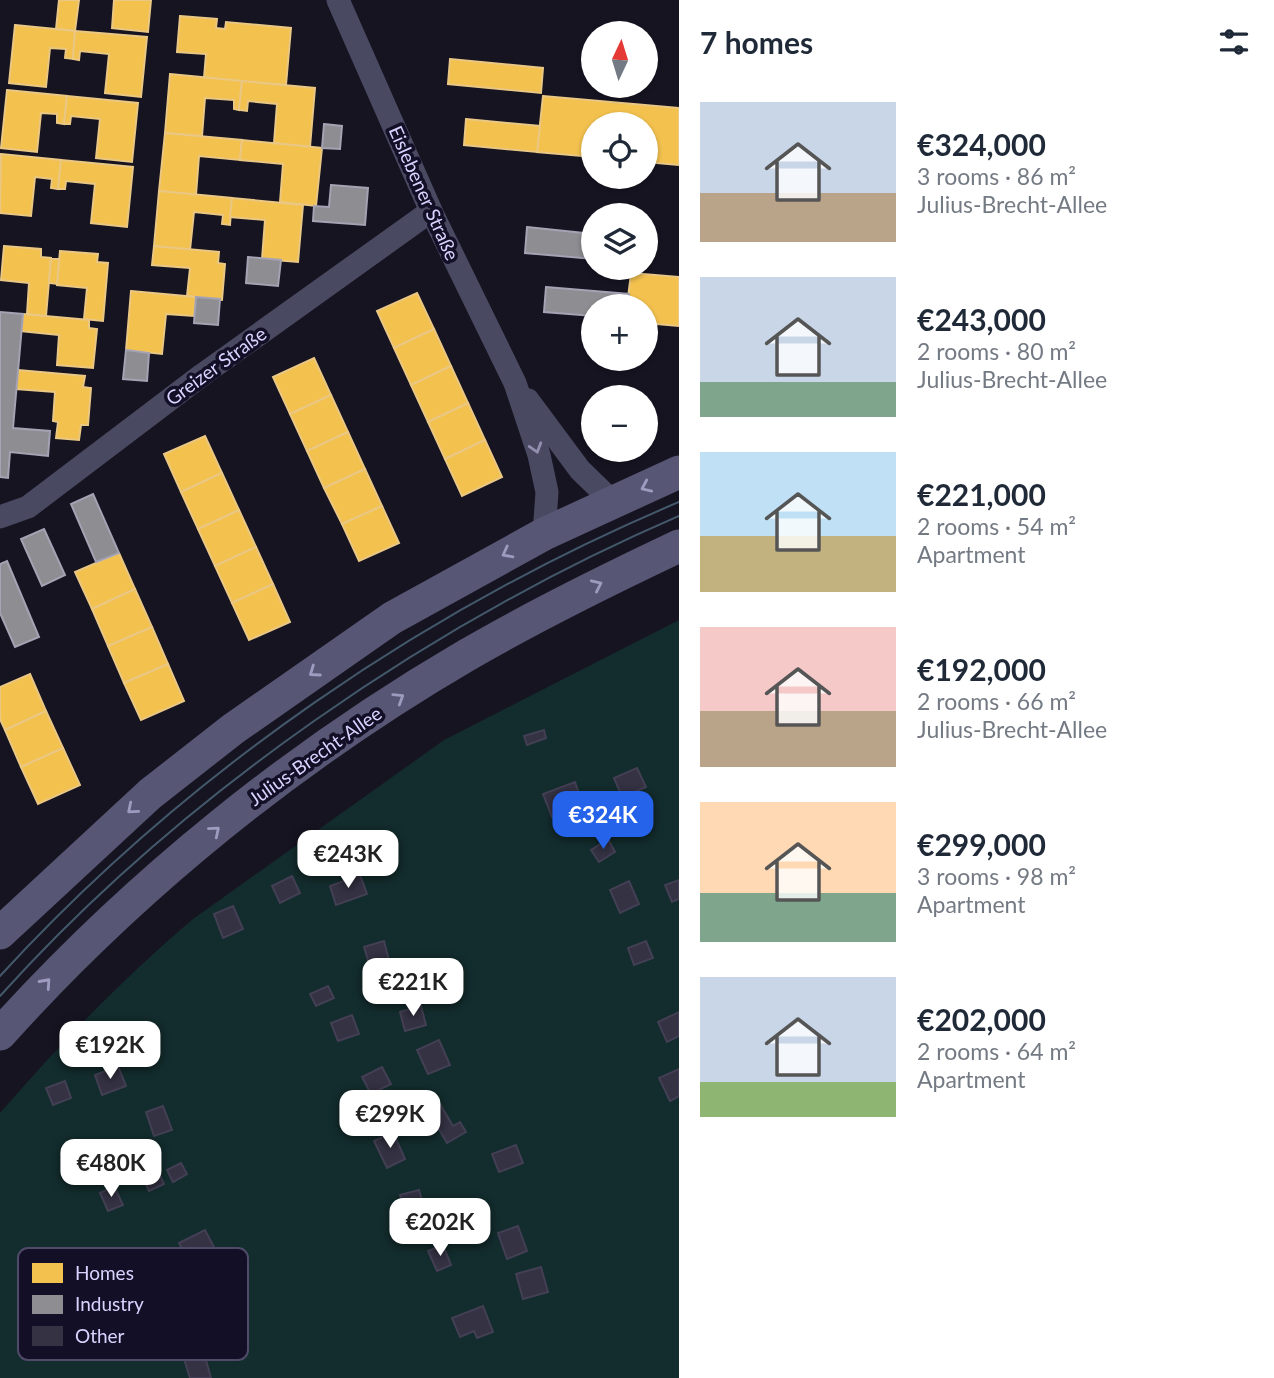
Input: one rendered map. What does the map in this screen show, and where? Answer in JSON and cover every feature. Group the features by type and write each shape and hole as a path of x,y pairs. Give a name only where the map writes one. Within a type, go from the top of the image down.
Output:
{"main road":[{"path":"0,933 115,823 233,729 392,618 544,534 679,472"},
{"name":"Julius-Brecht-Allee","path":"0,1034 64,964 158,878 268,786 466,655 578,594 679,546"}],"street":[{"name":"Eislebener Straße","path":"338,0 431,211 515,383 539,456 547,492 544,534"},
{"name":"Greizer Straße","path":"0,517 28,507 202,375 431,211"},
{"name":"Eislebener Straße","path":"515,383 580,470 612,501"}],"green space":[{"path":"679,620 679,1378 0,1378 0,1113 117,988 193,919 444,740"}],"building: Homes":[{"path":"59,0 79,0 75,31 56,29"},
{"path":"114,0 151,0 148,32 112,28"},
{"path":"180,16 217,19 216,28 225,29 226,22 291,28 286,85 204,78 206,54 177,52"},
{"path":"15,25 75,31 73,59 65,58 66,49 50,48 46,87 9,83"},
{"path":"75,31 147,37 141,97 105,93 109,54 80,51 79,60 73,59"},
{"path":"450,59 543,68 541,93 448,84"},
{"path":"170,74 242,81 239,110 234,109 234,100 205,98 202,136 165,133"},
{"path":"242,81 315,88 310,147 274,143 277,104 248,101 247,111 239,110"},
{"path":"7,90 67,96 64,124 57,123 57,114 41,113 37,152 1,148"},
{"path":"67,96 138,103 132,162 96,158 100,119 71,116 70,124 64,124"},
{"path":"543,96 679,108 679,165 658,163 658,112 581,112 581,156 537,152"},
{"path":"466,119 540,126 537,152 464,145"},
{"path":"165,133 242,140 240,160 199,156 196,195 159,191"},
{"path":"242,140 322,148 316,206 280,202 283,164 240,160"},
{"path":"1,154 61,160 58,189 51,188 52,179 35,177 31,216 0,213"},
{"path":"61,160 133,167 127,227 91,223 95,184 66,181 65,189 58,189"},
{"path":"159,191 232,198 230,225 222,224 223,215 194,212 190,250 154,246"},
{"path":"232,198 303,205 298,262 262,259 265,220 230,217"},
{"path":"4,246 41,249 41,257 51,258 46,316 27,314 29,283 1,280"},
{"path":"154,246 219,252 218,263 225,264 222,300 187,296 190,268 152,265"},
{"path":"60,251 98,254 97,262 108,263 103,321 84,319 87,288 57,285"},
{"path":"51,259 59,259 57,284 49,283"},
{"path":"658,275 679,277 679,326 658,324 658,294 628,294 630,280 658,280"},
{"path":"131,291 196,297 194,316 166,314 162,354 126,350"},
{"path":"417,293 434,329 394,348 377,311"},
{"path":"23,314 89,320 89,328 97,329 93,368 57,365 59,335 21,331"},
{"path":"434,329 451,366 411,385 394,348"},
{"path":"314,358 331,395 290,414 273,377"},
{"path":"451,366 468,403 428,422 411,385"},
{"path":"18,370 85,376 83,387 91,388 88,425 81,425 79,440 56,438 58,422 53,421 55,392 16,389"},
{"path":"331,395 348,432 307,451 290,414"},
{"path":"468,403 485,440 445,459 428,422"},
{"path":"348,432 365,469 324,488 307,451"},
{"path":"205,436 222,473 181,492 164,454"},
{"path":"485,440 502,477 462,496 445,459"},
{"path":"365,469 382,506 342,524 324,488"},
{"path":"222,473 239,510 198,529 181,492"},
{"path":"382,506 399,543 359,561 342,524"},
{"path":"239,510 256,547 215,566 198,529"},
{"path":"256,547 273,584 232,603 215,566"},
{"path":"119,553 135,589 92,609 75,572"},
{"path":"273,584 290,622 249,640 232,603"},
{"path":"135,589 152,627 108,646 92,609"},
{"path":"152,627 168,664 124,683 108,646"},
{"path":"168,664 184,701 141,720 124,683"},
{"path":"30,674 46,711 5,730 0,719 0,687"},
{"path":"46,711 63,748 21,767 5,730"},
{"path":"63,748 80,785 38,804 21,767"}],"building: Industry":[{"path":"324,124 342,126 340,149 322,148"},
{"path":"331,185 368,188 365,225 313,221 314,206 329,207"},
{"path":"527,227 581,233 581,258 525,253"},
{"path":"248,257 281,260 278,286 246,283"},
{"path":"546,287 629,294 581,294 581,315 544,312"},
{"path":"196,297 220,299 218,325 194,323"},
{"path":"0,312 23,314 13,428 50,431 48,456 10,452 8,478 0,477"},
{"path":"126,350 149,353 147,381 123,379"},
{"path":"93,494 119,553 96,562 71,504"},
{"path":"44,529 65,575 42,586 21,539"},
{"path":"7,561 39,637 15,647 0,613 0,564"}],"building: Other":[{"path":"544,730 546,738 527,745 524,736"},
{"path":"637,768 646,787 622,797 614,778"},
{"path":"575,782 583,805 552,817 543,794"},
{"path":"608,839 615,852 599,862 591,850"},
{"path":"360,875 367,894 336,905 330,886"},
{"path":"292,876 300,893 280,903 272,886"},
{"path":"679,880 679,899 672,902 665,885"},
{"path":"629,881 639,904 620,913 610,890"},
{"path":"233,906 243,929 223,938 214,914"},
{"path":"384,941 390,964 371,970 364,947"},
{"path":"646,941 653,958 634,965 628,948"},
{"path":"328,986 334,998 316,1006 310,994"},
{"path":"421,1006 426,1025 405,1031 400,1012"},
{"path":"679,1012 679,1036 667,1042 658,1022"},
{"path":"352,1015 359,1034 338,1041 331,1023"},
{"path":"439,1040 450,1065 428,1074 417,1050"},
{"path":"118,1066 126,1086 102,1095 95,1075"},
{"path":"382,1067 391,1084 371,1094 362,1077"},
{"path":"679,1069 679,1096 670,1101 659,1078"},
{"path":"65,1081 71,1098 53,1105 46,1088"},
{"path":"440,1104 453,1126 460,1122 466,1132 447,1143 428,1111"},
{"path":"163,1106 172,1130 154,1136 146,1112"},
{"path":"393,1132 405,1159 387,1168 374,1141"},
{"path":"516,1145 523,1163 499,1172 492,1154"},
{"path":"81,1147 90,1173 71,1180 61,1154"},
{"path":"181,1163 187,1174 173,1182 167,1170"},
{"path":"157,1169 164,1184 149,1191 142,1176"},
{"path":"114,1186 123,1205 108,1211 100,1193"},
{"path":"419,1190 427,1218 409,1224 400,1195"},
{"path":"518,1226 527,1251 507,1259 498,1233"},
{"path":"205,1230 214,1248 182,1248 179,1243"},
{"path":"443,1245 451,1265 437,1271 428,1251"},
{"path":"541,1267 548,1292 523,1299 516,1274"},
{"path":"483,1306 493,1332 477,1338 474,1331 460,1337 452,1318"},
{"path":"184,1360 206,1360 211,1378 190,1378"}],"tram line":[{"path":"0,976 72,901 149,831 230,765 314,703 402,645 492,593 585,545 679,502"},
{"path":"0,996 71,922 148,851 229,784 314,721 403,662 494,608 586,559 679,516"}]}
